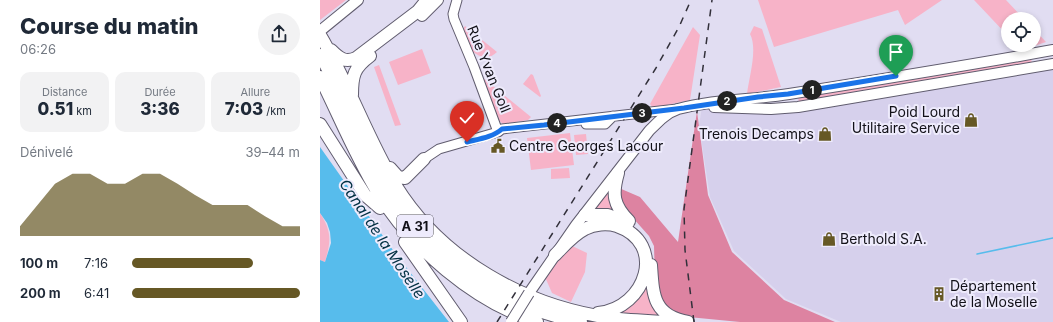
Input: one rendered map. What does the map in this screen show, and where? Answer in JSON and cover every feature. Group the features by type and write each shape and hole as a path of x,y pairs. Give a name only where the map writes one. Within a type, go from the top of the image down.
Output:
{"highway":[{"path":"324,51 344,60 356,58 418,11 427,0"},
{"path":"352,98 353,74 360,64 422,16"},
{"path":"320,35 324,51 352,98 380,157 397,186 418,216 435,235 453,251 479,270 518,291 583,317 662,322"},
{"name":"A 31","path":"324,51 377,171 400,207 429,242 469,275 492,289 539,311 583,317"},
{"name":"A 31","path":"320,76 377,192 413,240 461,281 483,296 532,320"},
{"path":"320,95 380,208 461,322"},
{"path":"320,124 365,195 380,208"},
{"path":"380,157 398,177 402,179 409,176 424,159"},
{"path":"618,172 614,194 617,206 636,228 646,243 650,254 654,296 659,307 671,318 688,322"},
{"path":"585,215 608,215 626,222 636,228"},
{"path":"555,255 572,238 585,229 596,225 608,224 624,228 632,234 640,244 646,265 645,276 641,286 634,295 626,303 615,309 583,317"},
{"path":"405,242 448,278 478,299 498,310 516,317 532,320"}],"main road":[{"path":"320,31 358,0"},
{"path":"422,16 438,0"},
{"path":"511,322 555,255 585,215 654,125 671,112 688,107 788,94 1053,50"},
{"path":"688,107 771,109 798,107 1053,64"}],"street":[{"name":"Rue Yvan Goll","path":"424,159 439,149 498,132 454,19 456,4"},
{"path":"498,132 502,129 688,107"}],"shaded area":[{"path":"320,0 346,0 320,20"},
{"path":"758,0 942,0 905,25 898,10 774,47"},
{"path":"974,0 1006,0 1017,12 1001,12 1001,29"},
{"path":"465,26 497,52 488,57 481,57 472,51 463,29"},
{"path":"754,26 762,29 781,87 747,94 753,55 750,34"},
{"path":"693,27 700,35 690,100 653,108 650,104"},
{"path":"1041,37 1046,42 1041,44"},
{"path":"422,49 431,73 398,85 389,62"},
{"path":"1031,59 1032,63 799,104 798,96"},
{"path":"1053,64 1053,322 841,322 786,299 734,251 710,197 699,125 702,107 771,109"},
{"path":"379,65 401,125 395,126 374,67"},
{"path":"531,74 533,75 541,96 540,97 523,84"},
{"path":"483,78 531,117 528,120 503,124 497,119 482,80"},
{"path":"697,111 708,195 732,252 784,300 835,322 740,322 678,316 663,305 655,280 654,246 649,236 625,209 619,195 619,188 640,197 678,242"},
{"path":"570,133 574,165 531,170 527,138"},
{"path":"586,134 588,154 576,155 574,135"},
{"path":"569,168 570,178 551,179 551,169"},
{"path":"611,189 620,216 592,212"},
{"path":"320,213 327,226 329,237 325,262 320,260"},
{"path":"570,245 587,253 585,272 571,302 552,293 545,277 561,254"},
{"path":"647,279 664,319 613,314"}],"water":[{"name":"Canal de la Moselle","path":"320,147 395,253 449,322 320,322 320,260 325,262 331,243 327,223 320,213"}],"waterway":[{"path":"977,254 1053,238"}],"railway":[{"path":"497,322 656,68 679,27 691,0"},
{"path":"694,322 685,250 684,209 712,0"}],"place":[{"name":"Poid Lourd Utilitaire Service","path":"971,120"},
{"name":"Trenois Decamps","path":"825,134"},
{"name":"Centre Georges Lacour","path":"498,146"},
{"name":"Berthold S.A.","path":"829,239"},
{"name":"Département de la Moselle","path":"939,294"}],"route":[{"path":"467,142 490,136 502,129 684,108 718,102 788,94 896,76"}]}
